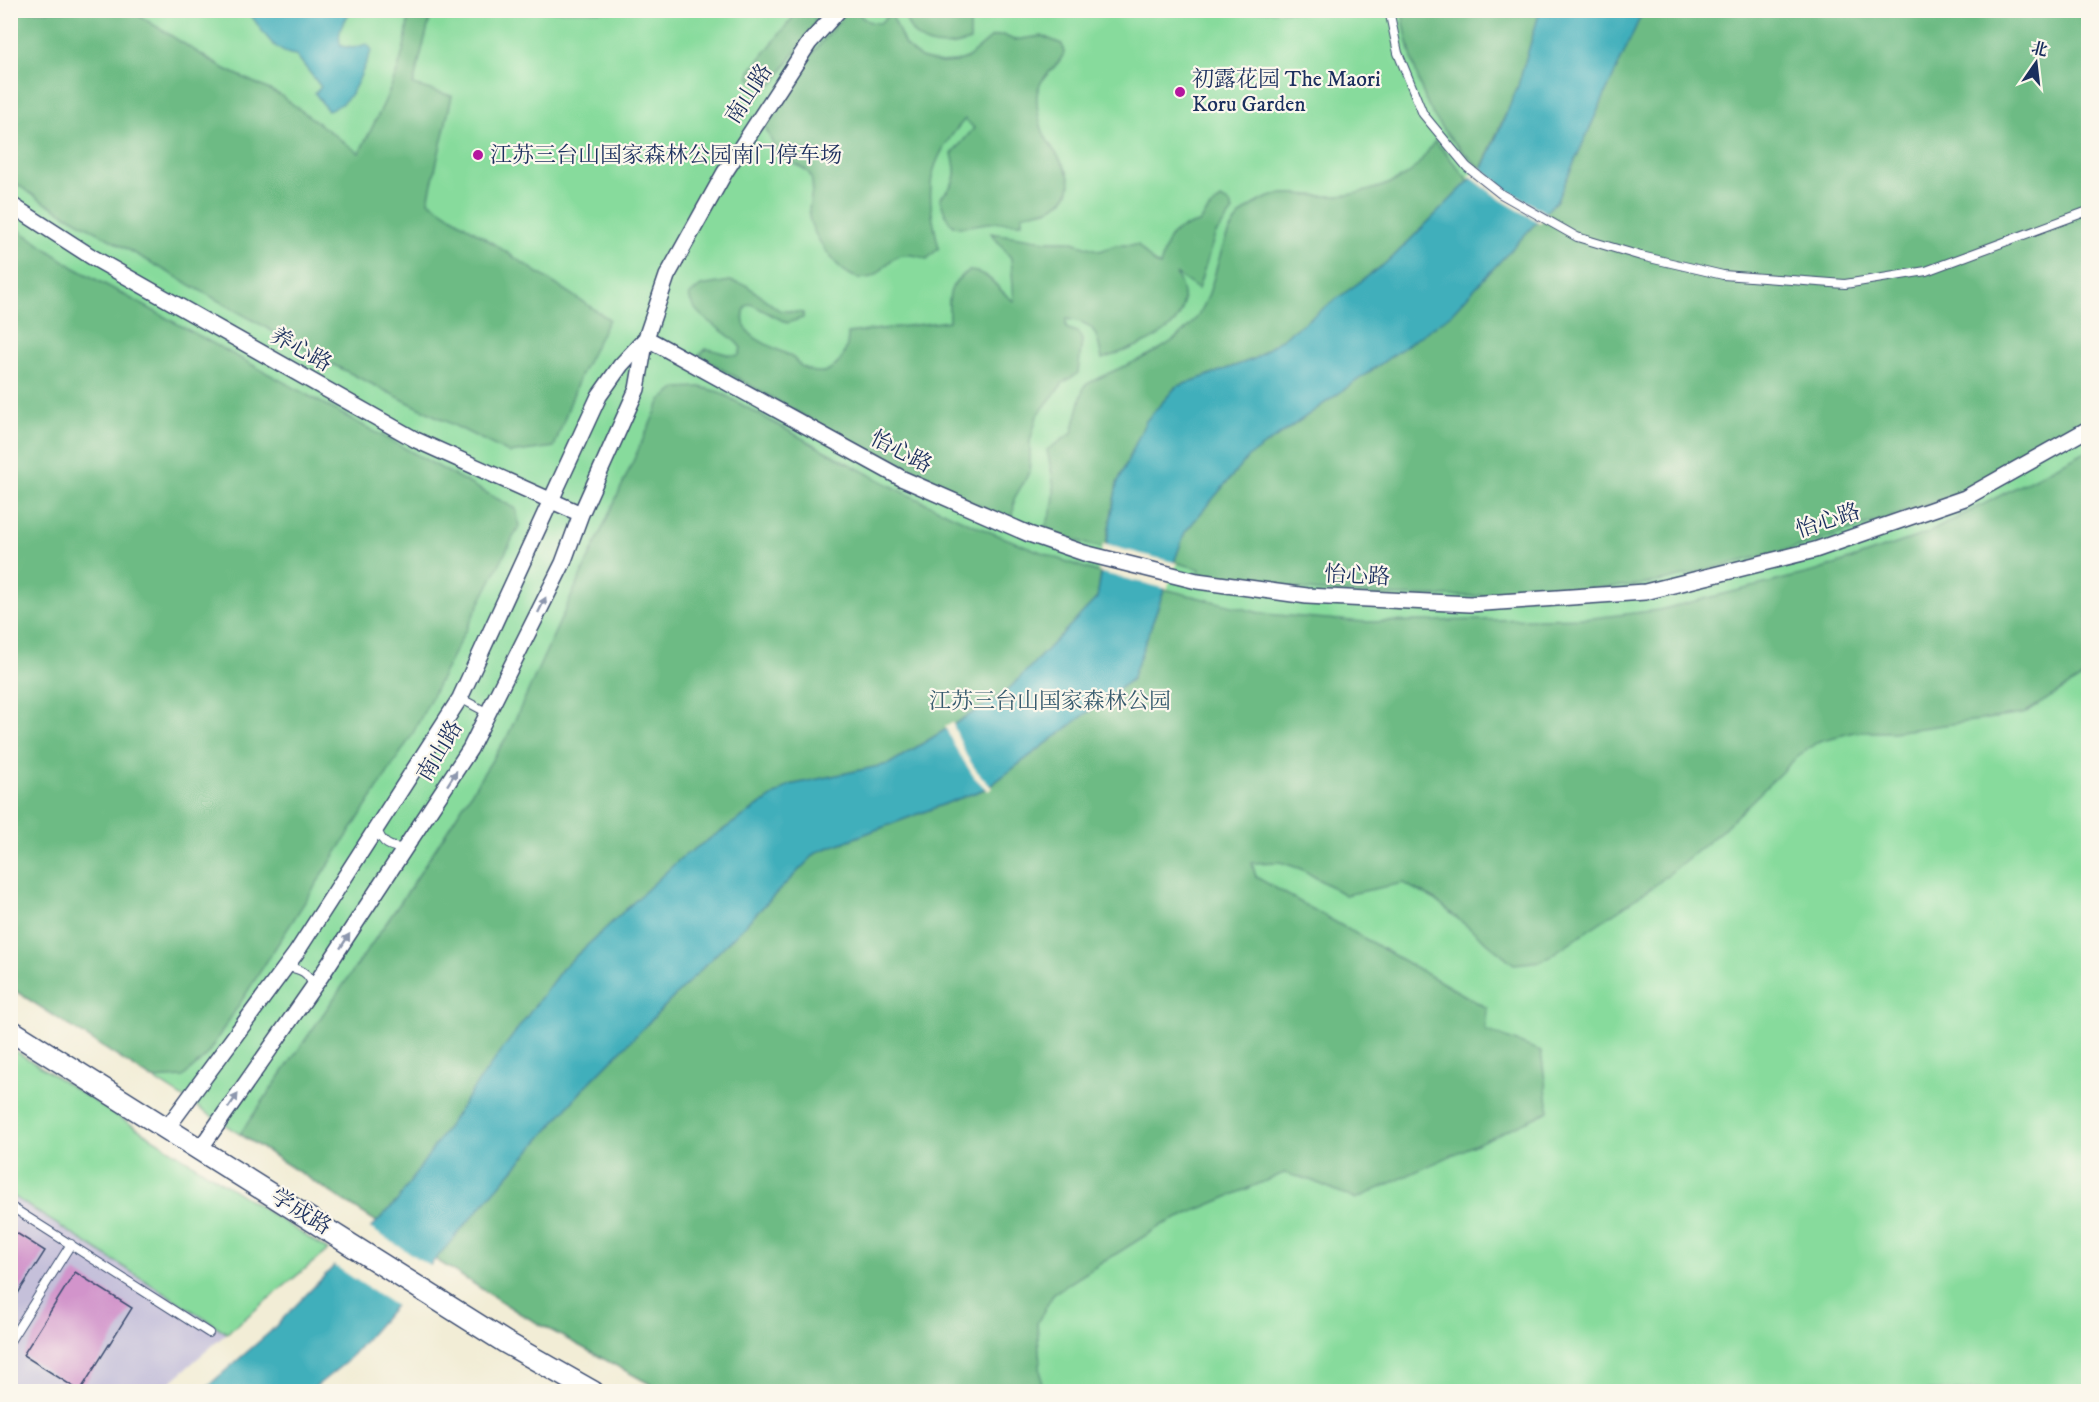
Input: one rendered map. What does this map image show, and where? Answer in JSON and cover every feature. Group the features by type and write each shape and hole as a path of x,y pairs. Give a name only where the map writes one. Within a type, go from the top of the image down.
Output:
{"street":[{"name":"南山路","path":"200,1149 313,987 470,749 562,563 581,514 637,389 646,338 667,276 725,172 809,43 839,10"},
{"name":"养心路","path":"10,204 102,262 416,440 581,514"},
{"name":"南山路","path":"167,1128 286,967 460,698 599,396 621,365 646,338"},
{"name":"怡心路","path":"646,338 903,479 961,507 1084,553 1197,581 1307,596 1470,604 1645,592 1815,550 1965,498 2088,429"},
{"name":"学成路","path":"10,1030 505,1342 592,1392"}],"lane":[{"path":"1389,10 1398,52 1423,114 1467,167 1501,194 1576,237 1641,256 1723,275 1845,284 1926,271 2088,211"},
{"path":"460,698 488,713"},
{"path":"377,829 381,840 393,848 406,848"},
{"path":"286,967 299,969 309,975 313,987"},
{"path":"10,1206 209,1333"},
{"path":"10,1341 71,1244"}],"shaded area":[{"path":"10,1195 227,1333 160,1391 11,1391"}],"green space":[{"name":"江苏三台山国家森林公园","path":"10,11 2088,11 2088,1391 663,1391 521,1314 11,988"},
{"path":"10,11 140,11 138,15 221,67 280,95 359,153 399,66 404,48 408,11 432,11 413,85 452,96 428,201 609,319 580,376 554,447 509,453 318,357 42,201 11,180"},
{"path":"798,11 814,11 815,24 773,84 763,86 757,84 749,77 750,71"},
{"path":"848,11 857,11 862,17 876,23 880,23 891,13 905,45 921,58 941,63 956,62 967,58 992,37 1003,35 1014,40 1042,36 1062,44 1064,53 1058,64 1041,82 1037,100 1043,132 1070,181 1069,190 1064,199 1050,209 1022,215 1022,223 992,222 962,227 951,224 940,198 954,178 955,167 952,154 974,128 965,119 942,150 932,179 932,210 939,248 927,259 901,255 869,278 859,278 843,270 821,243 811,224 809,211 812,180 810,175 805,169 779,153 763,121 805,62"},
{"path":"904,11 970,11 970,41 948,46 928,43 913,32 907,23"},
{"path":"1402,11 1540,11 1518,86 1481,169 1446,133 1430,109 1413,61"},
{"path":"1643,11 2088,11 2088,420 1964,492 1813,543 1640,585 1472,596 1396,596 1317,591 1198,576 1200,569 1174,562 1185,532 1248,457 1450,315 1557,200"},
{"path":"1435,141 1469,181 1390,260 1254,359 1176,387 1146,421 1117,484 1105,549 1043,531 1054,500 1047,450 1072,433 1084,386 1156,351 1182,334 1202,308 1209,293 1224,243 1231,228 1241,215 1255,204 1275,195 1340,196 1389,184 1414,169"},
{"path":"1221,199 1230,204 1233,211 1215,235 1198,289 1176,274 1183,293 1182,309 1176,321 1164,332 1133,348 1102,359 1093,330 1083,323 1066,319 1066,328 1079,333 1082,340 1078,373 1063,383 1037,416 1030,441 1030,471 1014,499 1013,521 934,485 857,445 706,360 700,354 706,349 739,355 741,348 728,335 704,318 692,304 689,295 701,286 730,281 746,285 779,310 803,313 803,318 787,323 751,304 746,306 743,317 749,333 764,344 792,357 804,368 822,372 830,370 841,359 848,333 949,321 950,292 956,281 969,271 989,278 1014,301 1011,258 991,233 1046,241 1070,241 1100,251 1116,245 1138,245 1151,260 1160,266 1171,236 1181,228 1199,223 1209,209"},
{"path":"10,224 75,268 516,509 519,526 412,735 206,1056 183,1077 152,1079 11,988"},
{"path":"700,387 719,392 865,472 939,509 1015,542 1101,573 1097,598 1004,694 889,764 790,785 681,858 562,969 398,1200 377,1222 240,1134 409,890 508,735 661,400 677,388"},
{"path":"2088,450 2088,674 2023,714 1893,732 1854,732 1819,741 1798,756 1720,832 1653,887 1542,961 1514,964 1432,898 1403,883 1345,895 1301,869 1280,862 1252,863 1256,877 1487,1008 1485,1030 1541,1051 1549,1111 1356,1199 1310,1180 1284,1173 1162,1225 1054,1293 1037,1323 1042,1391 663,1391 521,1314 435,1259 585,1087 817,852 987,788 1132,679 1164,589 1264,614 1365,622 1593,618 1659,610 1817,571 1928,533"},
{"path":"11,1048 328,1250 227,1333 11,1195"}],"water":[{"path":"248,11 351,11 340,32 341,46 353,48 367,44 372,50 356,86 345,101 328,111 315,93 321,87 296,55 288,54 274,45"},
{"path":"1540,11 1643,11 1557,200 1450,315 1248,457 1185,532 1132,679 987,788 817,852 585,1087 346,1362 310,1391 201,1392 270,1332 398,1200 474,1088 562,969 681,858 790,785 889,764 1004,694 1097,598 1117,484 1146,421 1176,387 1254,359 1390,260 1484,166 1518,86"}],"pier":[{"path":"1479,167 1507,190 1548,214 1540,223 1501,200 1469,176"},
{"path":"1103,544 1177,563 1167,589 1098,572"},
{"path":"952,722 966,755 992,788 988,791 974,777 953,744 945,726"},
{"path":"368,1227 432,1267 397,1307 332,1264"}],"building":[{"path":"10,1229 45,1251 10,1306"},
{"path":"75,1272 132,1308 80,1391 23,1355"}],"place":[{"name":"初露花园 The Maori Koru Garden","path":"1180,92"},
{"name":"江苏三台山国家森林公园南门停车场","path":"478,155"}]}
